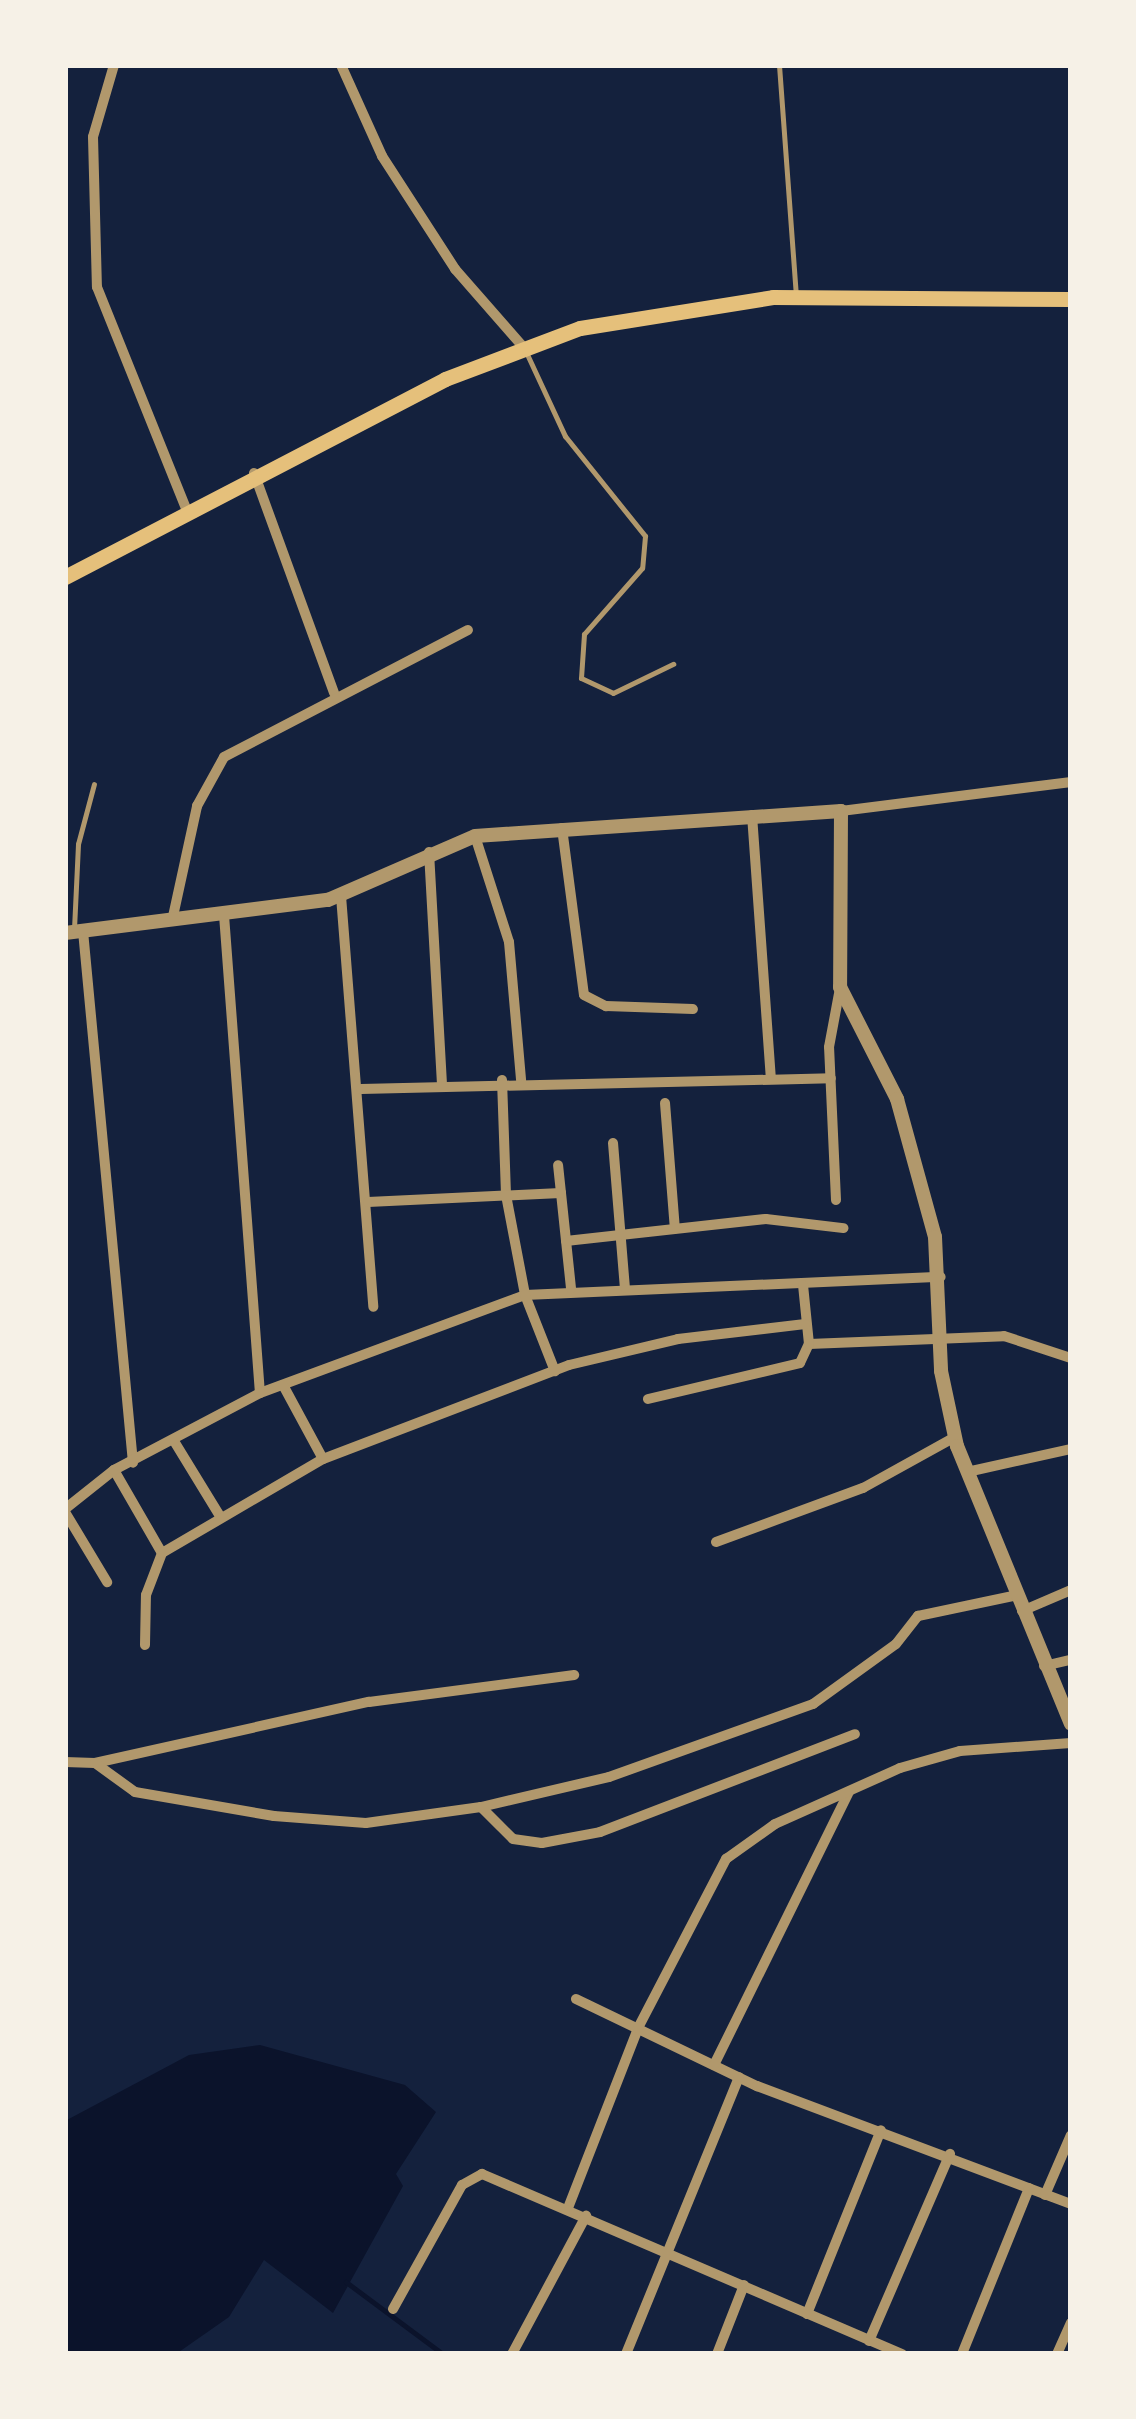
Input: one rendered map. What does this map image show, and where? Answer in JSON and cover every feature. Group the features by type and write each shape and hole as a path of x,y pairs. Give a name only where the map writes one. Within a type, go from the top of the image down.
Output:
{"main road":[{"path":"65,577 254,473 525,349 704,304 796,298 1071,299"}],"street":[{"path":"114,65 93,137 97,286 186,508"},
{"path":"341,65 382,156 456,268 525,349"},
{"path":"254,473 334,693"},
{"path":"172,921 197,806 214,771 334,693 468,630"},
{"path":"133,1463 74,932 224,916 342,896 429,850 475,836 841,811 1071,782"},
{"path":"836,1200 831,1078 840,987 841,811"},
{"path":"752,815 771,1078"},
{"path":"562,828 584,994 606,1006 694,1008"},
{"path":"475,836 509,942 521,1080"},
{"path":"429,850 442,1084"},
{"path":"342,896 361,1089 373,1307"},
{"path":"224,916 260,1393"},
{"path":"840,987 897,1100 941,1277 942,1338 954,1437 1013,1596 1071,1724"},
{"path":"361,1089 502,1080 831,1078"},
{"path":"502,1080 506,1195 524,1295 554,1371"},
{"path":"666,1103 675,1230"},
{"path":"613,1143 625,1288"},
{"path":"558,1165 571,1288"},
{"path":"368,1204 562,1194"},
{"path":"566,1241 766,1219 842,1228"},
{"path":"107,1582 65,1510 114,1470 260,1393 524,1295 571,1288 803,1285 941,1277"},
{"path":"648,1399 791,1366 809,1344 803,1285"},
{"path":"145,1645 146,1594 162,1553 322,1459 554,1371 678,1339 806,1324"},
{"path":"809,1344 1004,1336 1071,1358"},
{"path":"283,1385 322,1459"},
{"path":"716,1542 863,1488 954,1437"},
{"path":"174,1440 220,1516"},
{"path":"966,1472 1071,1449"},
{"path":"114,1470 162,1553"},
{"path":"1021,1611 1071,1590"},
{"path":"95,1763 135,1792 274,1816 366,1823 481,1807 609,1777 760,1725 861,1672 918,1616 1013,1596"},
{"path":"1044,1666 1071,1660"},
{"path":"65,1762 95,1763 369,1702 574,1675"},
{"path":"481,1807 513,1839 542,1844 600,1832 855,1734"},
{"path":"568,2208 638,2028 726,1859 775,1824 850,1791 960,1751 1071,1743"},
{"path":"714,2065 850,1791"},
{"path":"576,1999 739,2077 950,2154 1071,2204"},
{"path":"626,2354 739,2077"},
{"path":"806,2314 881,2130"},
{"path":"1046,2194 1071,2135"},
{"path":"870,2340 950,2154"},
{"path":"393,2308 470,2176 568,2208 896,2353"},
{"path":"962,2354 1030,2188"},
{"path":"512,2354 586,2216"},
{"path":"717,2354 744,2285"},
{"path":"1057,2354 1071,2323"}],"lane":[{"path":"779,65 796,298"},
{"path":"525,349 565,436 645,536 642,568 584,634 582,678 613,693 673,664"},
{"path":"74,932 76,858 94,784"}],"water":[{"path":"260,2045 405,2085 436,2112 396,2174 403,2186 333,2313 264,2260 229,2317 176,2354 65,2354 65,2121 189,2055"}],"waterway":[{"path":"346,2282 443,2354"}]}
